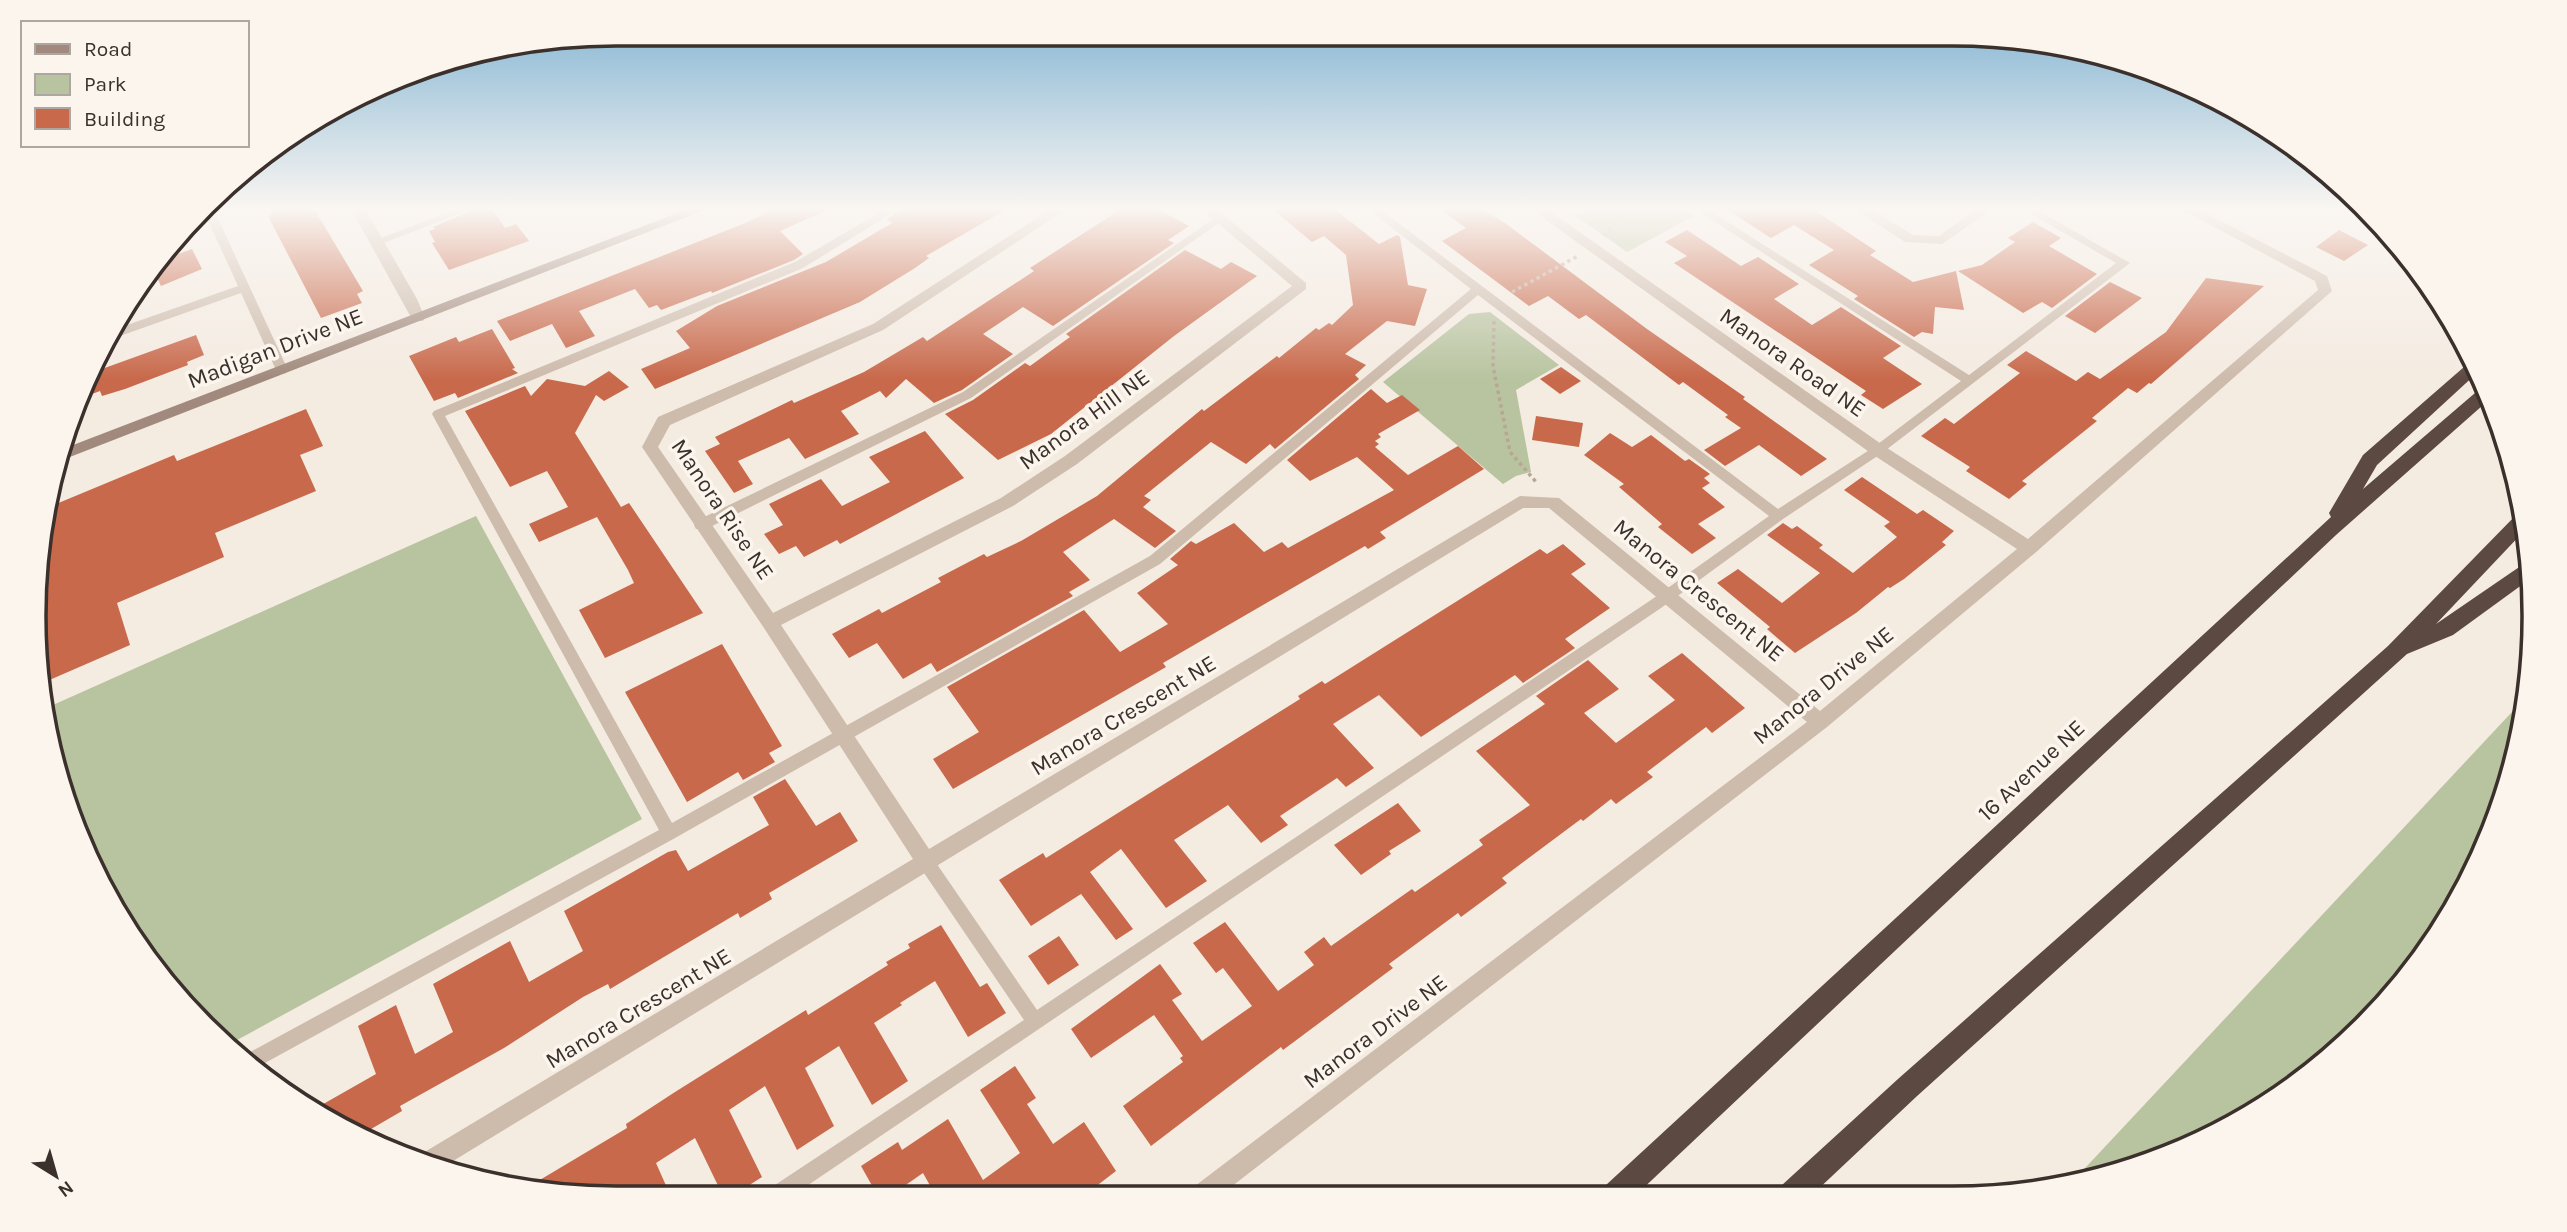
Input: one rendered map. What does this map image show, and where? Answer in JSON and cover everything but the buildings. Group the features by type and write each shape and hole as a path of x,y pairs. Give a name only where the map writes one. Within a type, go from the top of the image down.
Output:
{"highway":[{"path":"2329,530 2370,460 2466,372"},
{"name":"16 Avenue NE","path":"1626,1186 2329,530 2478,399"},
{"path":"1802,1186 1907,1088 2396,652 2515,529"},
{"path":"2396,652 2446,629 2520,576"}],"street":[{"path":"389,264 418,318"},
{"name":"Madigan Drive NE","path":"70,452 556,264"},
{"name":"Manora Rise NE","path":"926,862 770,623 650,447 664,421 878,327 974,264"},
{"name":"Manora Hill NE","path":"770,623 1007,502 1071,460 1301,286 1275,264"},
{"name":"Manora Road NE","path":"1616,264 1878,450 2029,548"},
{"name":"Manora Drive NE","path":"1213,1186 1820,722 2029,548 2325,291 2322,279 2294,264"},
{"name":"Manora Crescent NE","path":"437,1157 1520,502 1553,502 1820,722"}],"lane":[{"path":"233,264 282,370"},
{"path":"669,833 438,414 800,264"},
{"path":"701,525 968,395 1153,264"},
{"path":"1446,264 1778,516"},
{"path":"1787,264 1968,380"},
{"path":"791,1186 1036,1023 1878,450 2122,264"},
{"path":"122,332 243,288"},
{"path":"256,1058 669,833 1155,561 1478,289"},
{"path":"926,862 1036,1023"}],"path":[{"path":"1553,502 1510,452 1493,366 1494,301 1562,264"}],"green space":[{"path":"1490,312 1559,365 1516,390 1531,472 1516,476 1503,484 1383,382 1469,314"},
{"path":"476,516 642,819 236,1041 187,992 163,963 122,901 104,868 76,799 65,764 52,705"},
{"path":"2514,710 2491,799 2463,868 2425,933 2380,992 2327,1045 2298,1069 2236,1110 2169,1143 2082,1171"}]}
